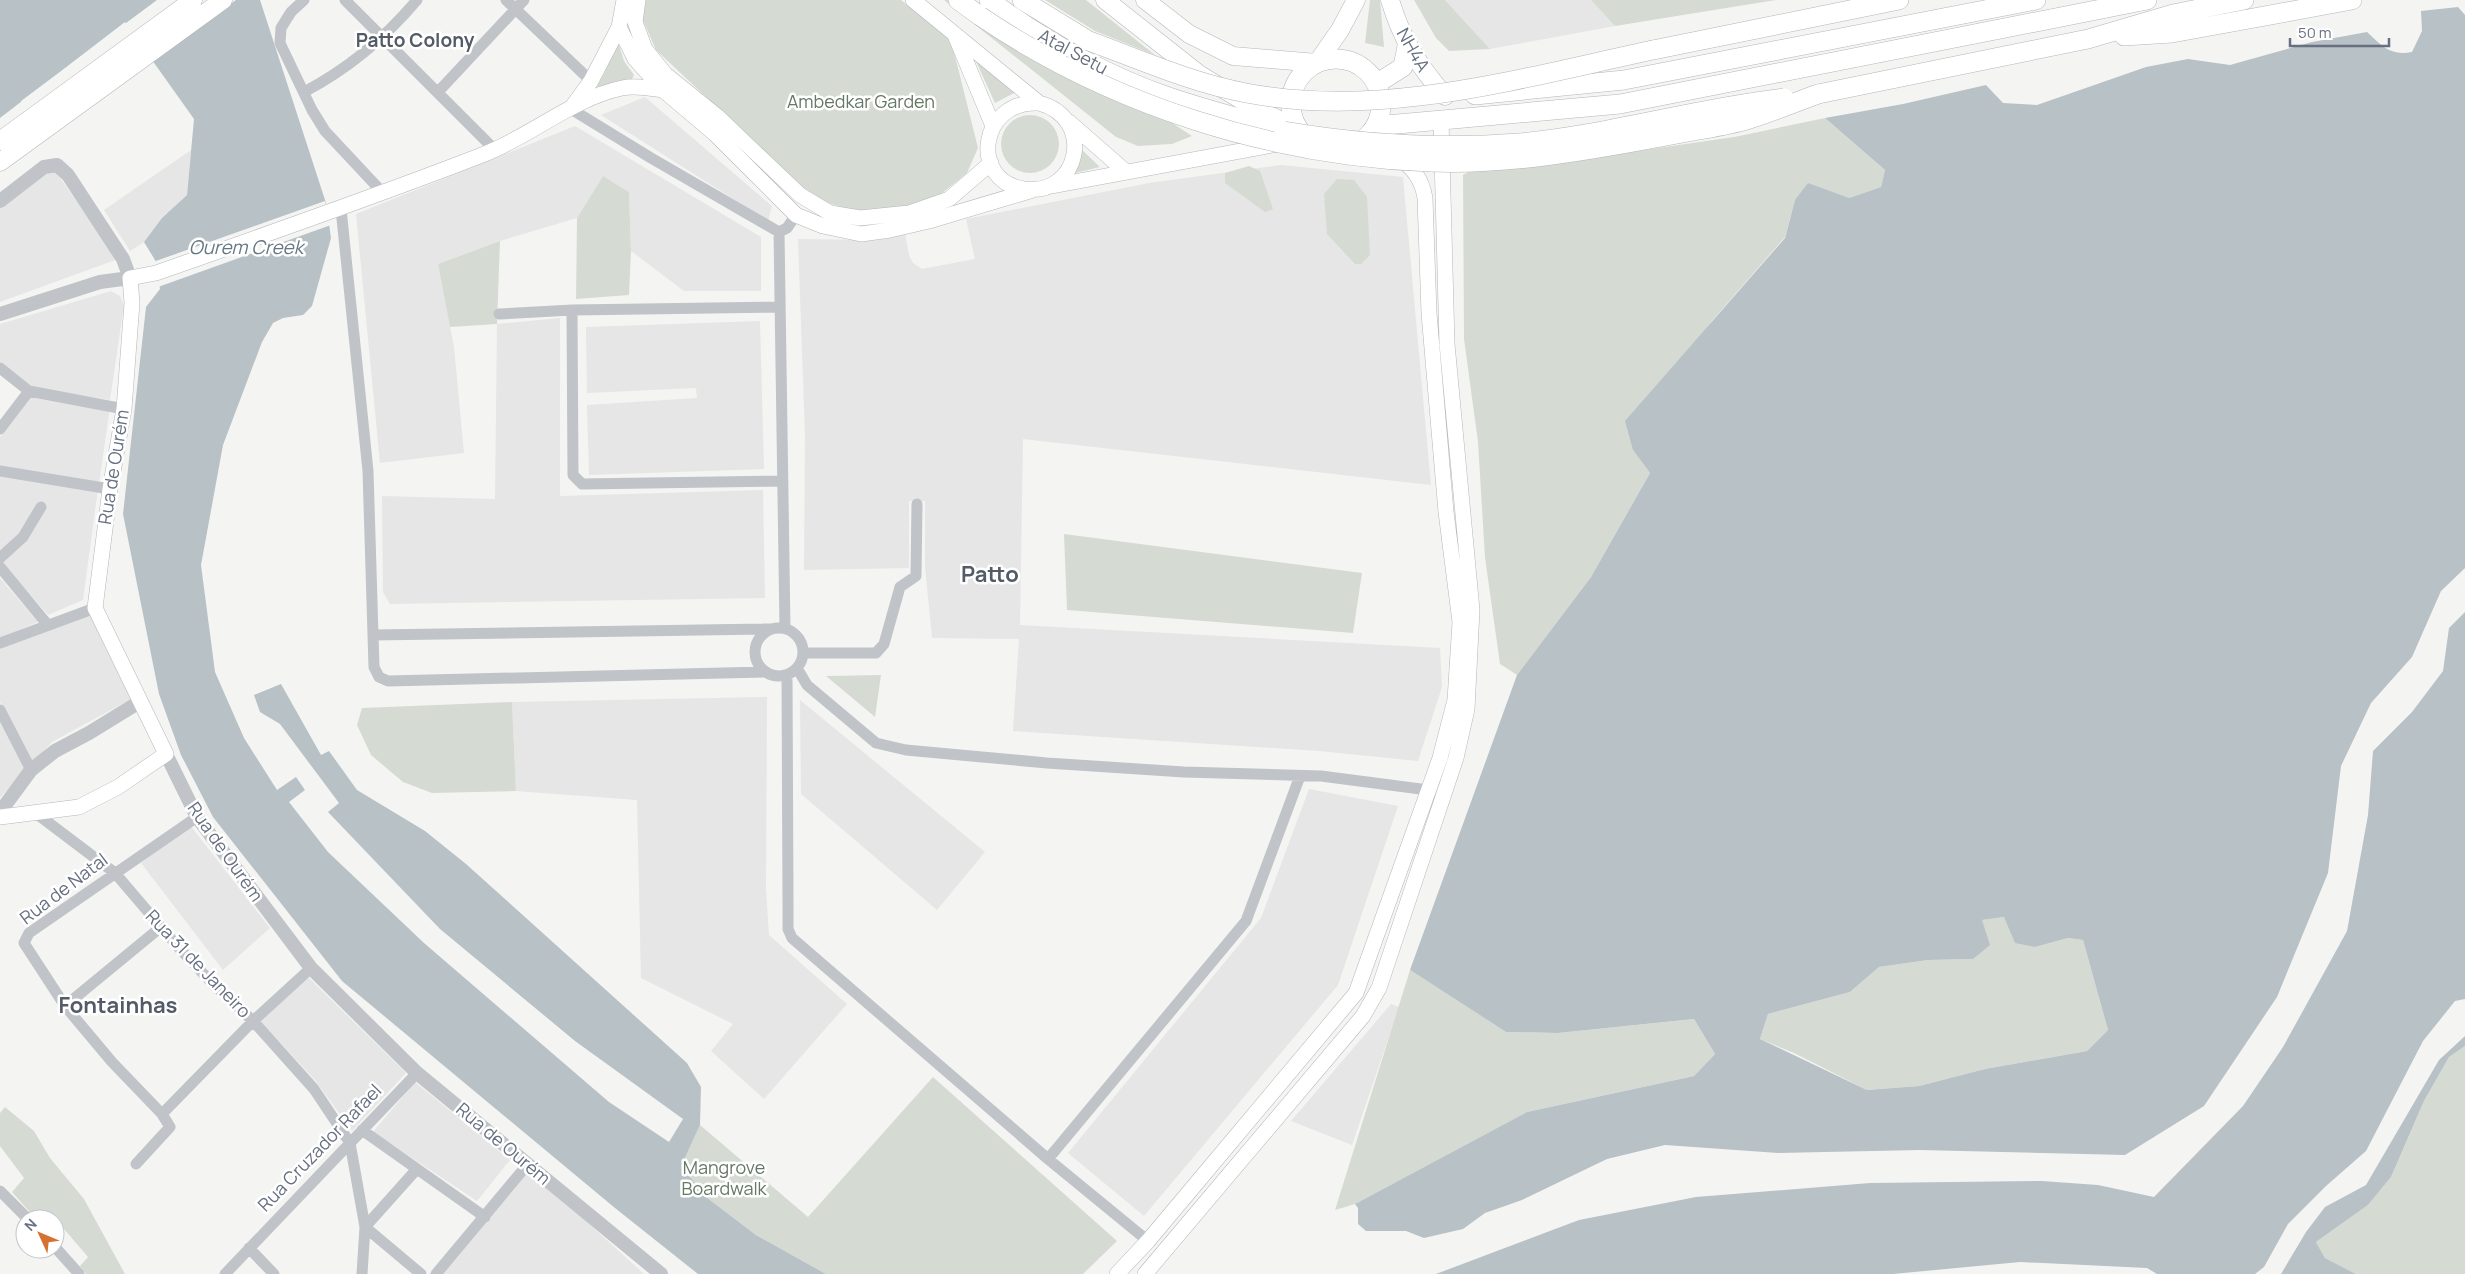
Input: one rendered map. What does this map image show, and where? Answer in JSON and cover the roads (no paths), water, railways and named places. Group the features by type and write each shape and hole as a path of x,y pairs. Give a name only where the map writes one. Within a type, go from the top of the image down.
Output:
{"highway":[{"path":"958,0 984,8 1017,41 1104,86 1207,124 1330,152 1431,162 1506,160 1564,153 1743,121 1818,94 2088,39 2173,14 2244,0"},
{"name":"Atal Setu","path":"1022,0 1089,41 1185,77 1247,93 1318,101 1391,100 1519,78 1899,0"},
{"path":"1377,87 1446,96 1624,80 2036,0"},
{"path":"1375,126 1620,104 2147,0"},
{"path":"2088,39 2172,33 2352,0"},
{"name":"Atal Setu","path":"984,8 1015,19 1080,58 1162,95 1284,131 1340,140 1410,145 1518,143 1611,130 1740,103 1818,94"},
{"path":"1377,87 1403,67 1407,46"},
{"path":"1331,60 1344,60 1357,65 1368,73 1377,87 1381,108 1375,126 1360,142 1344,148 1327,149 1302,134 1290,104 1292,91 1298,80 1317,63 1331,60"}],"main road":[{"path":"0,140 193,0"},
{"path":"0,162 223,0"},
{"path":"571,109 591,81 619,27 624,0"},
{"path":"638,0 635,22 645,49 666,74 717,116 800,195 830,213 860,218 910,213 949,199 991,163"},
{"path":"913,0 1039,103 1054,108 1124,171"},
{"path":"1105,0 1200,75 1302,134"},
{"path":"1145,0 1189,34 1233,56 1317,63 1340,30 1356,0"},
{"name":"NH4A","path":"1390,0 1407,46 1418,65 1446,96"},
{"path":"619,27 635,59 663,90 715,134 796,215 823,226 861,234 890,230 928,221 1048,186 1302,134"},
{"path":"954,32 993,126"},
{"path":"130,278 156,274 337,211 495,150 571,109 622,88 638,87 663,90"},
{"path":"1033,190 1016,187 1008,183 995,171 991,163 988,141 993,126 1004,112 1020,104 1039,103"},
{"path":"1048,186 1063,176 1072,161 1075,143 1074,134 1066,119"},
{"path":"1145,1274 1186,1228 1363,1016 1379,988 1456,758 1467,709 1472,610 1446,344 1441,119"},
{"path":"1117,1274 1188,1194 1356,993 1428,790 1455,700 1460,622 1446,512 1430,323 1423,184 1410,166 1390,151 1360,142"},
{"name":"Rua de Ourém","path":"130,278 132,303 124,409 110,488 95,608 166,754"},
{"path":"0,817 37,814 79,807 118,787 166,754"},
{"path":"1188,1194 1202,1207"}],"street":[{"path":"304,0 292,12 281,28 280,43 325,131 383,193"},
{"path":"345,0 495,150"},
{"path":"304,92 343,69 383,37 416,0"},
{"path":"506,0 520,4 591,81"},
{"path":"438,92 520,4"},
{"path":"571,109 778,232"},
{"path":"0,201 44,167 57,165 68,175 123,258 130,278 100,282 0,314"},
{"path":"337,211 368,472 374,667 379,677 388,681 765,672"},
{"path":"778,232 787,228 796,215"},
{"path":"778,232 785,628"},
{"path":"499,314 572,310 780,307"},
{"path":"572,310 573,475 582,484 783,481"},
{"path":"0,368 29,391 124,409"},
{"path":"0,429 29,391"},
{"path":"0,471 110,488"},
{"path":"803,653 876,653 884,644 900,586 916,576 917,504"},
{"path":"0,558 23,537 41,507"},
{"path":"0,567 47,624"},
{"path":"0,643 47,624 95,608"},
{"path":"373,635 785,628 798,637 803,653 797,668 787,674 775,676 765,672 758,666 754,649 757,640 770,629"},
{"path":"797,668 807,684 876,743 906,750 1047,764 1184,772 1321,776 1445,792"},
{"path":"787,674 788,929 792,938 1048,1159 1148,1241"},
{"path":"0,812 31,770 55,751 90,733 141,701"},
{"path":"0,710 31,770"},
{"name":"Rua de Ourém","path":"166,754 198,817 311,968 417,1073 660,1274"},
{"path":"1048,1159 1246,921 1300,776"},
{"name":"Rua 31 de Janeiro","path":"37,814 115,873 213,984 253,1021 314,1089 350,1143 365,1228 362,1274"},
{"name":"Rua de Natal","path":"136,1164 170,1127 162,1114 112,1062 65,1006 24,943 29,933 198,817"},
{"path":"65,1006 161,927"},
{"path":"162,1114 253,1021 311,968"},
{"name":"Rua Cruzador Rafael","path":"225,1274 417,1073"},
{"path":"362,1130 485,1217"},
{"path":"436,1274 528,1165"},
{"path":"416,1170 365,1228 421,1274"},
{"path":"0,1191 18,1209"},
{"path":"249,1248 274,1274"},
{"path":"65,1258 79,1274"}],"water":[{"name":"Ourem Creek","path":"0,0 260,0 326,203 331,238 312,306 303,315 283,318 273,323 262,342 223,445 201,565 215,672 244,738 277,790 296,777 305,790 289,802 328,852 424,943 609,1102 669,1142 683,1119 575,1041 440,929 328,812 339,803 280,724 260,712 254,695 281,684 321,755 329,751 357,790 425,831 466,864 687,1063 701,1087 700,1125 681,1166 706,1197 756,1235 826,1274 698,1274 615,1208 342,981 213,817 181,755 159,694 123,514 146,307 160,289 155,260 144,242 162,218 187,195 194,119 125,22 0,118"},
{"path":"2458,7 2465,15 2465,568 2441,591 2412,657 2371,703 2341,766 2328,873 2277,997 2204,1106 2125,1155 1920,1150 1778,1153 1665,1145 1607,1159 1522,1200 1485,1213 1463,1229 1424,1238 1406,1231 1366,1231 1358,1224 1358,1208 1355,1204 1527,1112 1694,1076 1715,1054 1694,1019 1558,1033 1506,1032 1410,970 1517,675 1591,577 1650,473 1633,450 1625,421 1785,238 1795,200 1808,183 1849,198 1881,187 1885,170 1825,118 1903,104 1986,85 2003,103 2037,105 2146,67 2188,59 2230,65 2312,42 2367,32 2387,49 2398,53 2412,52 2422,31 2421,11","holes":["2004,917 2015,943 2035,947 2068,938 2083,940 2108,1030 2087,1051 1985,1069 1919,1086 1867,1090 1760,1039 1768,1014 1850,992 1879,967 1928,960 1973,959 1990,945 1982,920"]},
{"path":"2465,612 2465,999 2455,1001 2423,1041 2366,1151 2326,1186 2288,1224 2264,1267 2255,1274 2157,1274 2147,1268 2020,1262 1893,1274 1436,1274 1579,1220 1696,1197 1870,1183 2042,1181 2098,1185 2154,1197 2243,1106 2283,1047 2347,931 2368,815 2373,751 2412,712 2443,671 2449,628"},
{"path":"2465,1036 2465,1046 2449,1057 2424,1101 2391,1177 2368,1205 2316,1242 2325,1258 2356,1274 2281,1274 2306,1232 2325,1207 2366,1185 2439,1060"}],"district":[{"name":"Patto Colony","path":"415,40"},
{"name":"Patto","path":"990,574"},
{"name":"Fontainhas","path":"118,1005"}],"park label":[{"name":"Ambedkar Garden","path":"861,102"},
{"name":"Mangrove Boardwalk","path":"724,1178"}]}
